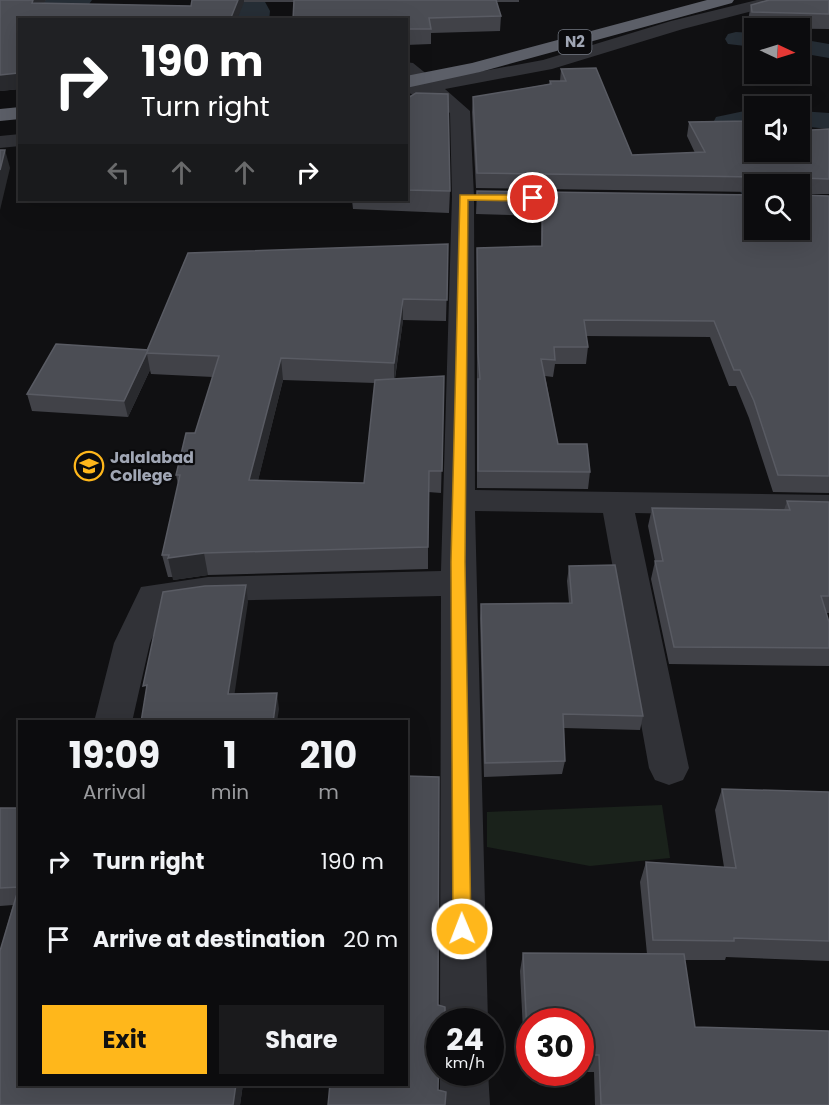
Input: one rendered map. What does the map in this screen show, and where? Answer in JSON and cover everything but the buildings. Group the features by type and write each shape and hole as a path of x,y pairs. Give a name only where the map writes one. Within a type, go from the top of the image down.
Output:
{"highway":[{"name":"N2","path":"413,79 675,0"},
{"name":"N2","path":"413,79 474,69 726,0"},
{"path":"0,115 18,113"},
{"path":"0,130 18,128"}],"street":[{"path":"413,79 546,65 677,25 777,0"},
{"path":"413,79 460,111 475,197 458,500 464,1008"},
{"path":"0,142 18,140"},
{"path":"458,500 829,506"},
{"path":"617,502 669,768"},
{"path":"113,720 132,644 153,596 208,589 458,583"},
{"path":"464,1086 465,1105"}],"shaded area":[{"path":"662,805 670,858 590,866 487,847 487,812"}],"waterway":[{"path":"0,6 75,0"},
{"path":"247,0 252,11 251,18"},
{"path":"736,39 744,39"},
{"path":"810,48 829,51"},
{"path":"744,119 725,122 720,135 744,175"},
{"path":"810,120 829,121"}],"place":[{"name":"Jalalabad College","path":"89,466"}],"route":[{"path":"462,929 458,500 463,197 533,198"}]}
